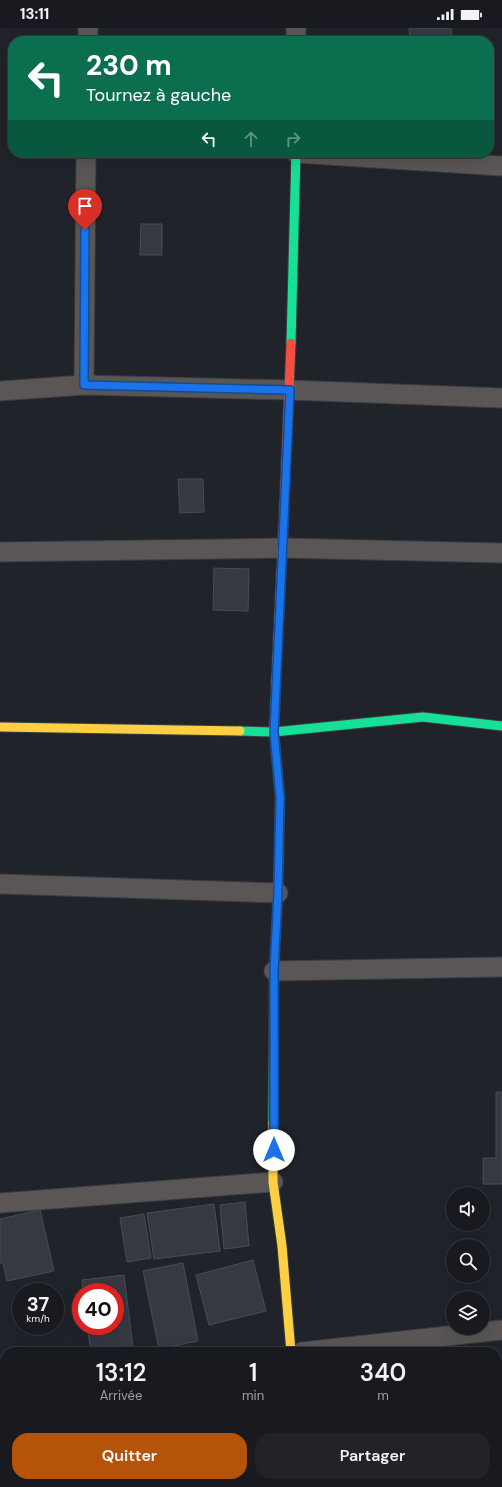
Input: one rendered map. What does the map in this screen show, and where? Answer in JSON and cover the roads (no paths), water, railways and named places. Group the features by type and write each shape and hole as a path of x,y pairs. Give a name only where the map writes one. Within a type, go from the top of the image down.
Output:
{"street":[{"path":"84,385 86,158"},
{"path":"291,1347 282,1246 273,1182 274,970 278,893 280,797 274,732 290,390 296,158"},
{"path":"375,158 502,166"},
{"path":"0,391 84,385 290,390 502,398"},
{"path":"0,552 283,548 502,553"},
{"path":"0,727 274,732 423,717 502,726"},
{"path":"0,884 278,893"},
{"path":"274,970 502,967"},
{"path":"0,1203 273,1182"},
{"path":"347,1347 502,1330"}]}
